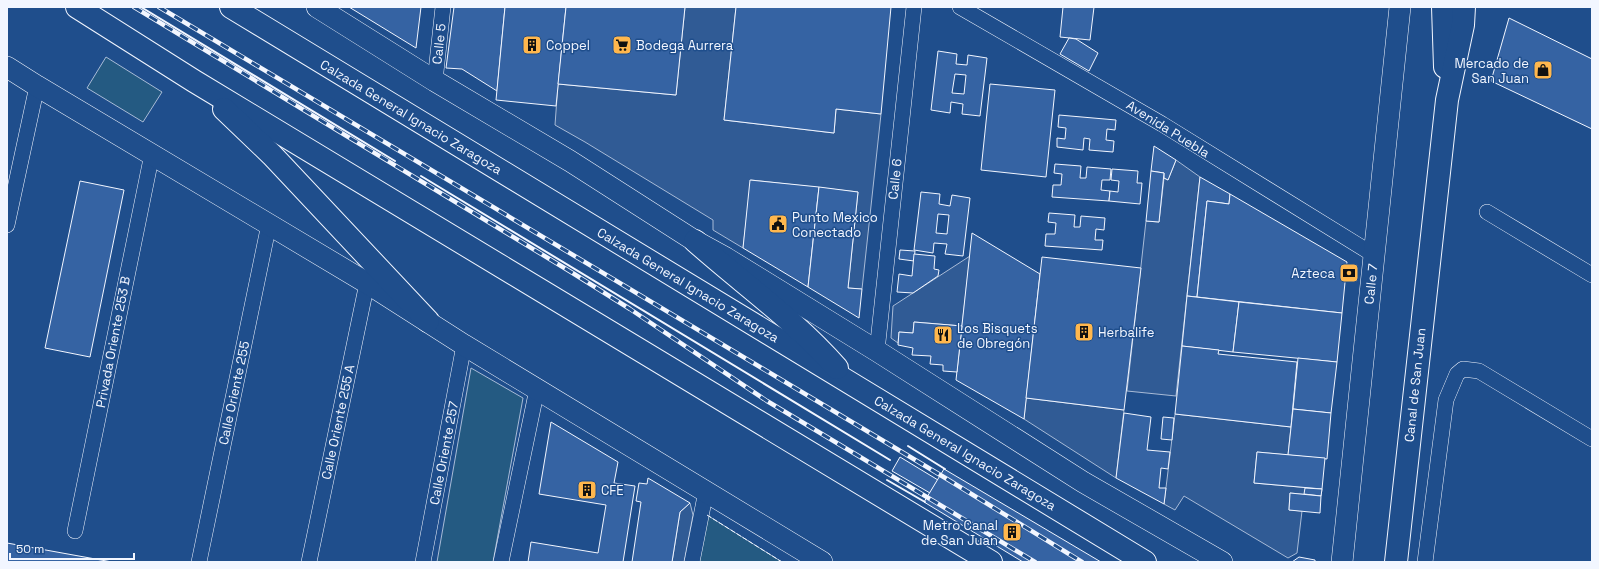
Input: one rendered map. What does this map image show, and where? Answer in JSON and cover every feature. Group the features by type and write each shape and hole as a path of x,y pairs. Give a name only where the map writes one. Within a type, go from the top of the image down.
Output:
{"main road":[{"path":"77,7 194,81 991,562"},
{"name":"Calzada General Ignacio Zaragoza","path":"231,7 1145,562"},
{"path":"317,7 435,82 570,161 695,241 726,258 877,351 1083,482 1222,562"},
{"name":"Calle 7","path":"1344,560 1400,7"},
{"path":"1443,7 1447,100"},
{"path":"1447,100 1463,25 1464,7"},
{"path":"7,67 367,283 464,345 822,562"},
{"path":"194,81 272,155 428,321"},
{"name":"Canal de San Juan","path":"1396,562 1447,100"},
{"path":"695,241 815,344 850,384"}],"street":[{"name":"Calle 5","path":"435,82 442,7"},
{"name":"Calle 6","path":"877,351 914,7"},
{"name":"Avenida Puebla","path":"960,7 1162,124 1374,255"},
{"path":"7,224 37,86"},
{"name":"Privada Oriente 253 B","path":"75,531 152,154"},
{"path":"1487,212 1592,274"},
{"name":"Calle Oriente 255","path":"199,562 269,224"},
{"name":"Calle Oriente 255 A","path":"309,562 367,283"},
{"name":"Calle Oriente 257","path":"423,562 464,345"},
{"path":"1425,562 1446,400 1457,374 1464,369 1479,371 1592,439"},
{"path":"501,562 537,389"},
{"path":"692,562 706,491"}],"shaded area":[{"path":"685,7 736,7 724,120 834,133 836,109 881,114 862,289 848,288 858,192 751,180 743,248 713,230 713,220 555,125 558,84 676,95"},
{"path":"106,57 162,92 143,122 87,88"},
{"path":"1176,160 1200,177 1176,396 1127,391 1146,221 1159,222 1164,178 1168,180"},
{"path":"970,256 962,326 914,322 913,333 899,332 898,343 891,338 893,306"},
{"path":"471,368 523,398 493,562 437,562"},
{"path":"1026,398 1124,410 1116,478 1024,419"},
{"path":"1175,414 1291,427 1288,455 1257,452 1254,483 1322,489 1321,496 1290,493 1289,510 1302,511 1297,553 1288,558 1184,496 1175,510 1164,504"},
{"path":"690,503 693,515 684,562 672,562 680,512"},
{"path":"707,515 782,562 698,562"}],"building":[{"path":"349,7 421,7 416,48"},
{"path":"454,7 505,7 497,91 462,69 446,68"},
{"name":"Coppel","path":"505,7 566,7 556,106 496,100"},
{"name":"Bodega Aurrera","path":"566,7 685,7 676,95 558,84"},
{"path":"736,7 891,7 881,114 836,109 834,133 724,120"},
{"path":"1063,7 1094,7 1090,40 1060,37"},
{"name":"Mercado de San Juan","path":"1509,18 1592,59 1592,129 1491,81"},
{"path":"1069,38 1076,39 1098,53 1089,71 1060,54"},
{"path":"938,51 957,54 956,64 967,65 968,55 987,58 980,116 962,114 963,104 951,102 950,113 931,110","holes":["955,74 966,75 964,94 952,93"]},
{"path":"990,84 1055,90 1046,177 981,170"},
{"path":"1059,115 1116,120 1115,130 1107,129 1106,140 1114,141 1113,152 1089,150 1090,139 1084,138 1083,150 1057,147 1057,138 1065,139 1066,128 1058,127"},
{"path":"1154,146 1176,160 1168,180 1164,178 1164,173 1151,171"},
{"path":"1055,164 1081,166 1080,178 1086,178 1087,167 1111,169 1110,180 1102,180 1101,190 1110,191 1109,201 1052,197 1053,185 1061,185 1062,174 1054,173"},
{"path":"1112,169 1138,171 1137,183 1142,183 1140,204 1109,201 1110,191 1118,192 1119,181 1111,180"},
{"path":"1151,171 1164,173 1159,222 1146,221"},
{"path":"1200,177 1230,194 1229,204 1207,201 1197,297 1187,296"},
{"path":"750,180 819,187 808,287 743,248"},
{"path":"80,181 124,190 90,357 45,348"},
{"path":"819,187 858,192 848,288 862,289 859,318 808,287"},
{"path":"921,192 940,194 939,204 950,206 952,195 970,198 963,256 945,254 947,244 934,243 933,253 914,250","holes":["938,214 949,215 947,234 936,233"]},
{"path":"1230,194 1347,262 1342,313 1197,297 1207,201 1229,204"},
{"path":"1049,213 1075,215 1074,227 1080,227 1081,216 1105,218 1104,230 1096,229 1095,240 1103,240 1102,250 1045,246 1046,234 1055,234 1056,223 1048,222"},
{"path":"972,233 1040,274 1024,419 956,380"},
{"path":"900,250 915,251 914,261 899,259"},
{"path":"914,254 935,256 934,269 939,270 938,276 913,293 897,292 899,274 912,276"},
{"name":"Herbalife","path":"1042,257 1141,268 1124,410 1026,398"},
{"path":"1187,296 1239,302 1233,352 1182,346"},
{"path":"1239,302 1342,313 1337,362 1233,352"},
{"path":"914,322 962,326 957,372 943,371 943,365 930,364 931,356 912,355 913,348 898,345 899,332 913,333"},
{"path":"1182,346 1219,350 1218,354 1297,362 1291,427 1175,414"},
{"path":"1298,358 1337,362 1331,413 1293,409"},
{"path":"1293,409 1331,413 1327,459 1288,455"},
{"path":"1124,413 1151,417 1147,450 1170,452 1168,469 1161,468 1159,488 1166,488 1164,504 1116,478"},
{"path":"1163,417 1174,418 1172,440 1161,439"},
{"name":"CFE","path":"551,422 618,462 614,483 635,486 623,562 528,562 531,542 598,553 606,505 539,494"},
{"path":"1257,452 1325,458 1322,489 1254,483"},
{"path":"900,457 938,480 930,493 892,471"},
{"name":"Metro Canal de San Juan","path":"944,469 1101,562 1023,562 924,502"},
{"path":"648,478 690,503 680,512 672,562 632,562 641,502 636,501 639,483 647,484"},
{"path":"1305,488 1322,489 1321,496 1304,494"},
{"path":"1290,493 1321,496 1320,513 1289,510"},
{"path":"7,543 112,562 7,562"},
{"path":"1299,557 1315,560 1315,562 1292,562"}],"railway":[{"path":"134,7 571,272 630,309 767,401 1035,562"},
{"path":"159,7 947,479 1082,562"}],"fence":[{"path":"707,515 782,562"}],"wall":[{"path":"141,7 395,161"},
{"path":"421,176 890,460"},
{"path":"908,446 945,469"},
{"path":"887,480 925,502"}],"place":[{"name":"Coppel","path":"532,45"},
{"name":"Bodega Aurrera","path":"622,45"},
{"name":"Mercado de San Juan","path":"1543,70"},
{"name":"Punto Mexico Conectado","path":"778,224"},
{"name":"Azteca","path":"1349,273"},
{"name":"Herbalife","path":"1084,332"},
{"name":"Los Bisquets de Obregón","path":"943,335"},
{"name":"CFE","path":"587,490"},
{"name":"Metro Canal de San Juan","path":"1012,532"}]}
